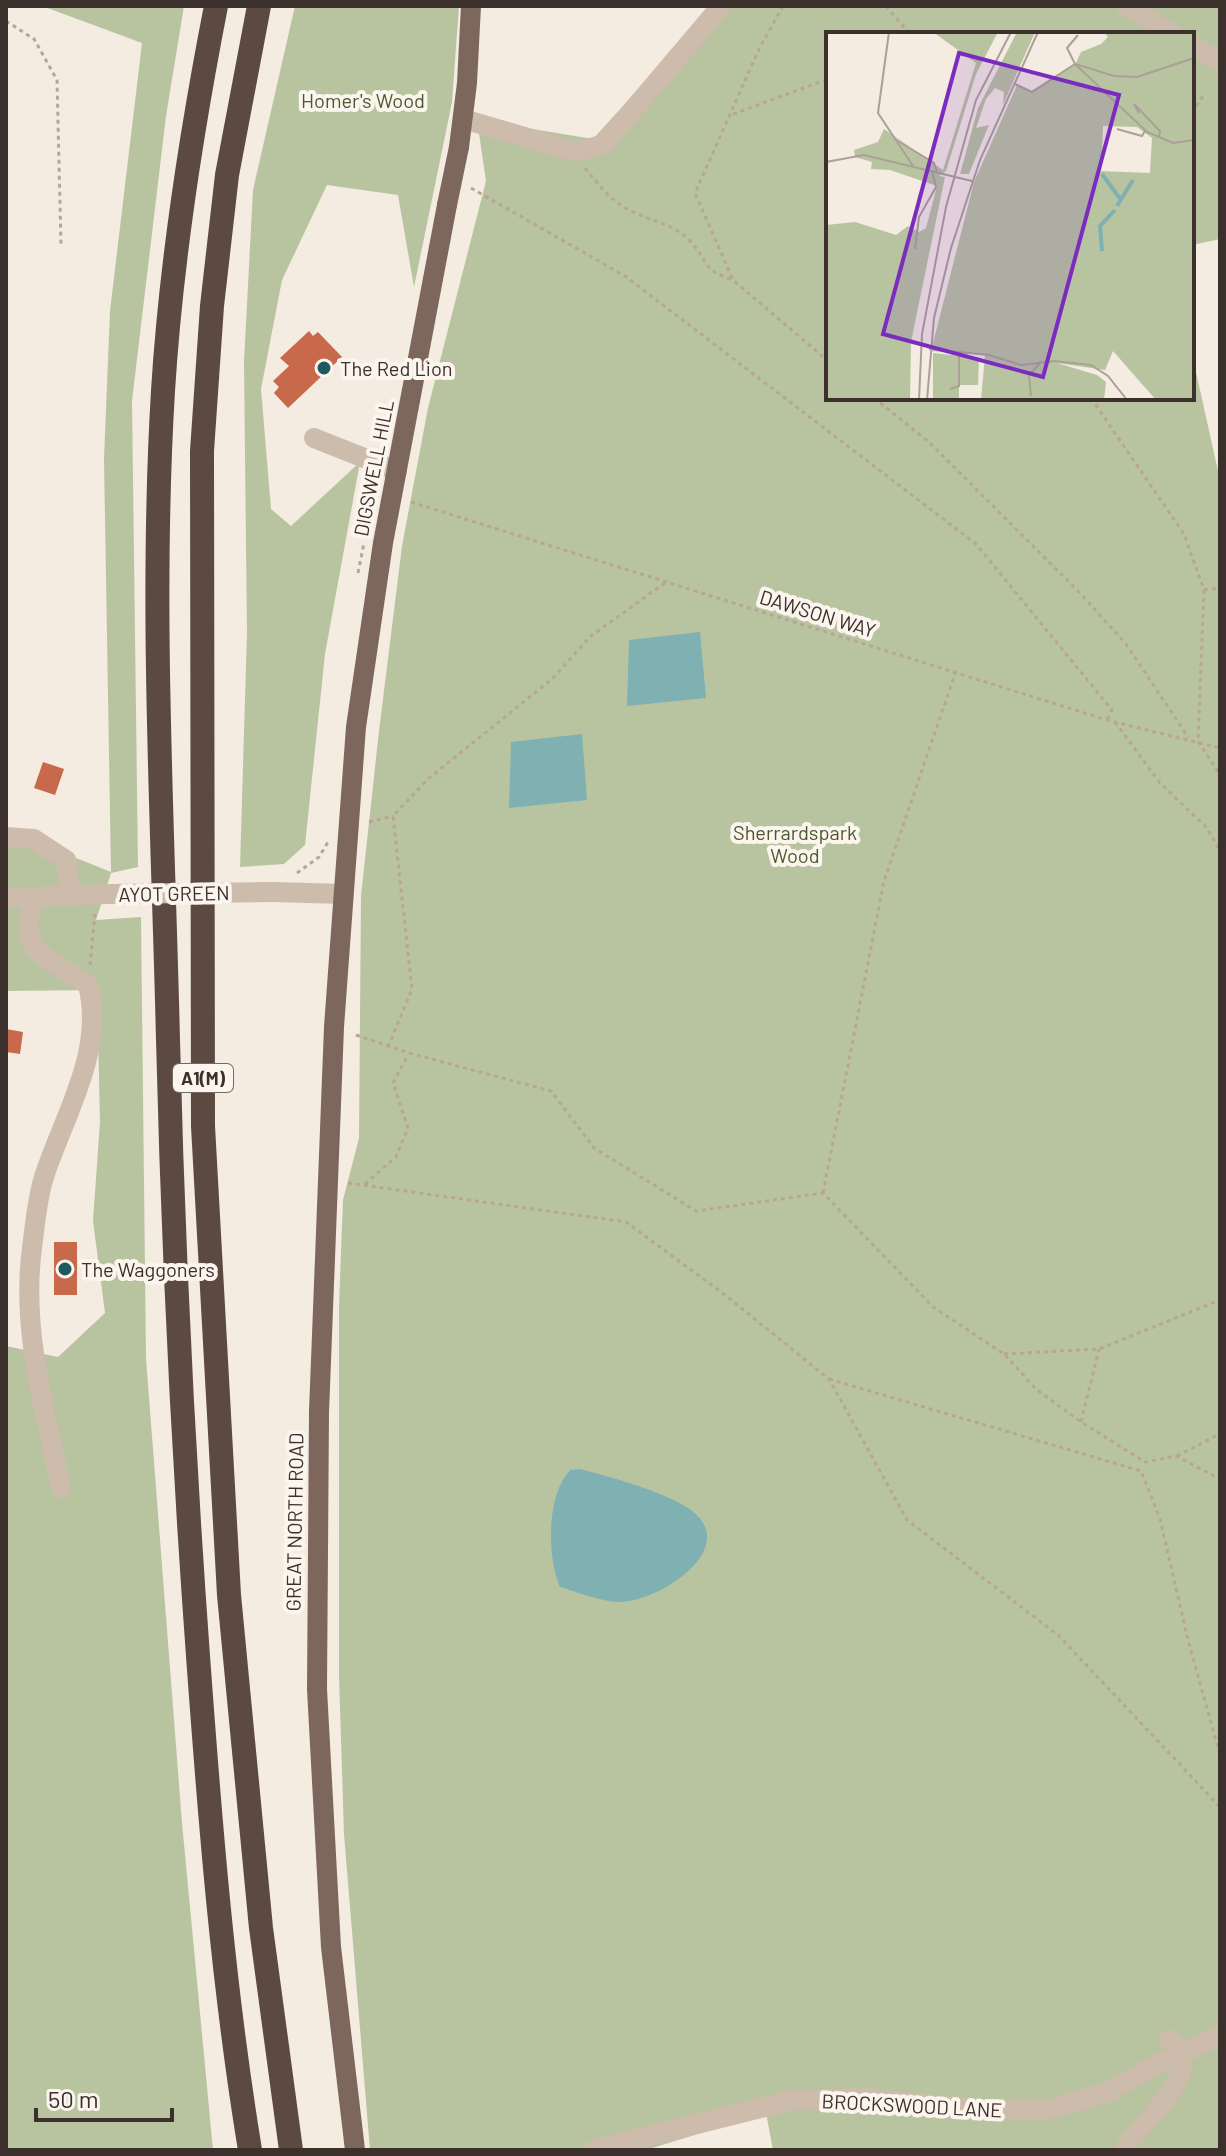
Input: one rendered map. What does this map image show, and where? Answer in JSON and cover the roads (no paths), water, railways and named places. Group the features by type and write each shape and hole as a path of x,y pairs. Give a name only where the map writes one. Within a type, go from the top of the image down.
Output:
{"highway":[{"name":"A1(M)","path":"216,6 183,182 172,285 163,394 159,620 174,1269 184,1463 223,1949 250,2150"},
{"name":"A1(M)","path":"259,6 227,175 212,306 202,451 203,1126 229,1595 261,1928 291,2150"}],"main road":[{"name":"DIGSWELL HILL","path":"343,894 356,727 397,471 459,147 471,6"},
{"name":"GREAT NORTH ROAD","path":"343,894 319,1412 317,1689 331,1947 355,2150"}],"street":[{"path":"463,119 576,152 604,144 721,6"},
{"path":"1126,6 1170,32"},
{"path":"1194,46 1220,62"},
{"path":"314,438 397,471"},
{"path":"6,837 34,839 66,860 71,896"},
{"name":"AYOT GREEN","path":"6,898 274,892 343,894"},
{"path":"33,898 26,923 31,944 40,957 88,985 93,1005 82,1079 43,1179 31,1251 29,1329 61,1488"},
{"name":"BROCKSWOOD LANE","path":"593,2150 793,2100 862,2098 975,2109 1045,2110 1107,2093 1175,2046 1220,2036"},
{"path":"1124,2150 1163,2103 1179,2075 1183,2063 1175,2046"}],"water":[{"path":"700,632 706,698 627,706 629,640"},
{"path":"582,734 587,800 509,808 511,742"},
{"path":"580,1469 653,1491 691,1510 704,1525 707,1540 701,1556 673,1583 636,1600 605,1600 560,1587 551,1544 553,1511 562,1481 570,1470"}],"place":[{"name":"The Red Lion","path":"324,368"},
{"name":"The Waggoners","path":"65,1269"}],"park label":[{"name":"Homer's Wood","path":"363,100"},
{"name":"Sherrardspark Wood","path":"795,844"}]}
